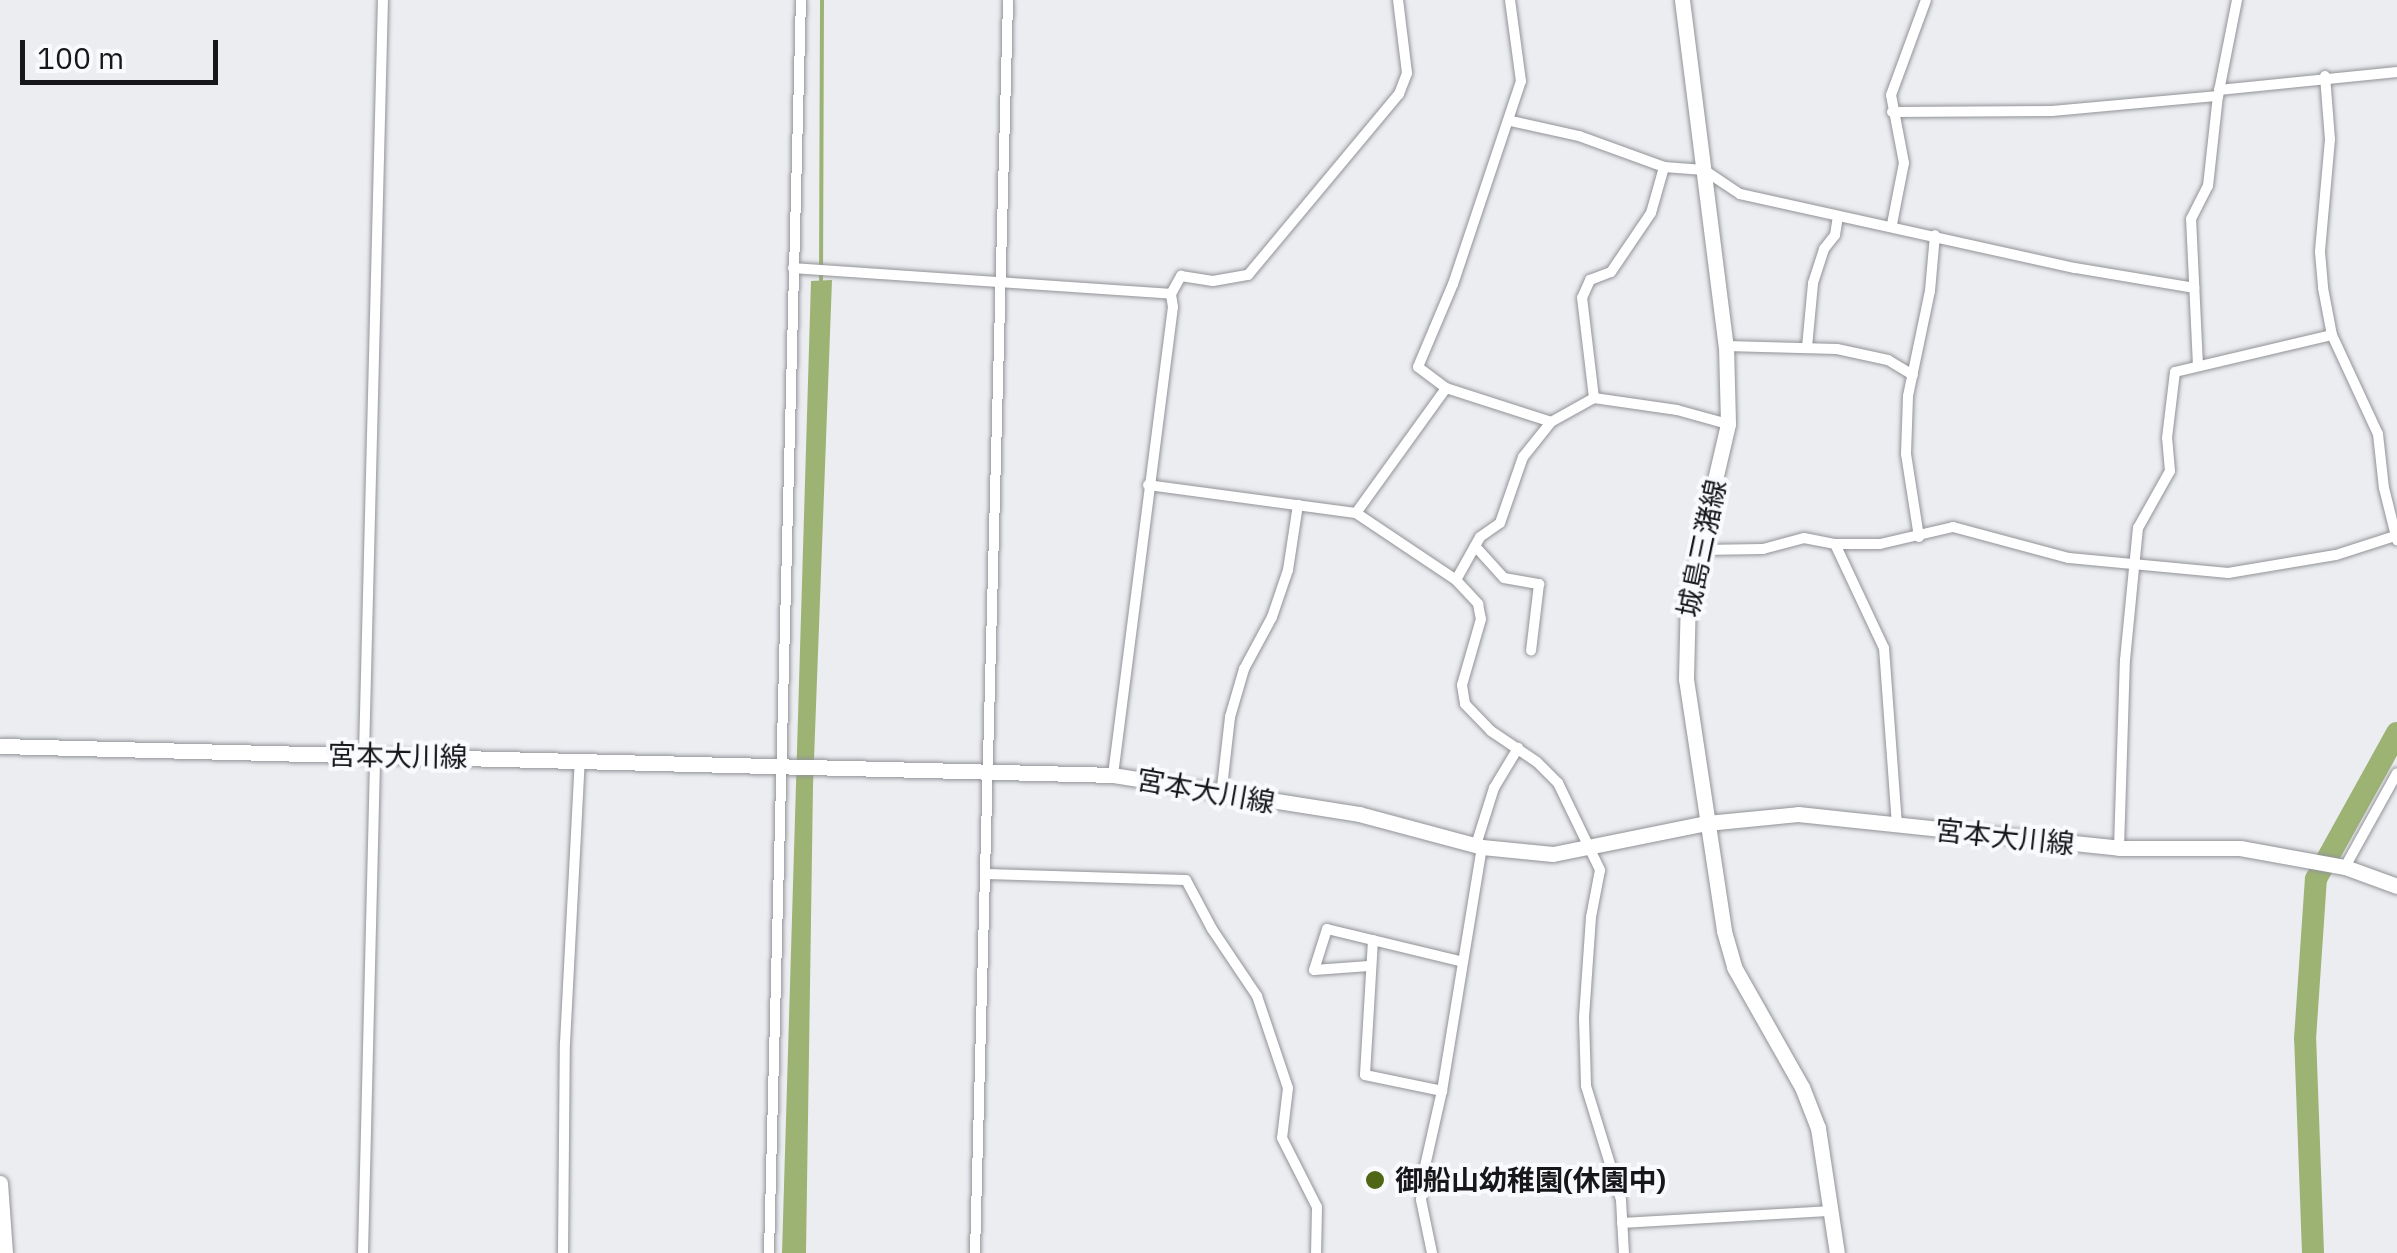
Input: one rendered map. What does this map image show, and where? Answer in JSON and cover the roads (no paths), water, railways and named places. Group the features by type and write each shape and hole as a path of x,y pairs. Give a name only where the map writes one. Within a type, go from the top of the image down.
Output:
{"main road":[{"name":"城島三潴線","path":"1682,0 1726,346 1728,424 1684,634 1707,824 1734,967 1802,1087 1818,1128 1837,1253"},
{"name":"宮本大川線","path":"0,746 1112,775 1221,796 1359,814 1479,846 1552,854 1707,824 1798,814 2119,848 2240,848 2340,866 2397,886"},
{"path":"0,1182 6,1253"}],"street":[{"path":"363,1253 383,0"},
{"path":"976,1253 1008,0"},
{"path":"1112,775 1173,308 1170,294 1181,276 1213,282 1248,276 1399,94 1406,72 1398,0"},
{"path":"1510,0 1521,81 1511,121 1453,284 1418,367 1446,388 1551,422"},
{"path":"1892,224 1904,163 1891,96 1926,0"},
{"path":"2198,366 2192,219 2208,186 2218,94 2237,0"},
{"path":"769,1253 785,768 801,1"},
{"path":"1892,112 2052,111 2218,94 2326,76 2397,72"},
{"path":"1700,550 1763,548 1804,538 1835,544 1919,537 1952,527 2069,558 2228,574 2336,555 2396,538 2378,434 2332,335 2320,252 2330,139 2326,76"},
{"path":"1511,121 1578,136 1664,167 1704,170 1740,194 1892,224 2075,268 2194,288"},
{"path":"1594,398 1582,298 1590,280 1610,272 1651,213 1664,167"},
{"path":"1806,347 1813,283 1824,249 1835,235 1838,216"},
{"path":"1919,537 1906,454 1912,375 1930,291 1935,235"},
{"path":"794,268 1000,279 1170,294"},
{"path":"2119,848 2126,660 2138,528 2170,471 2167,438 2175,372 2332,335"},
{"path":"1726,346 1806,347 1868,354 1888,360 1912,375"},
{"path":"1356,513 1446,388"},
{"path":"1456,580 1475,546 1500,523 1516,468 1551,422 1594,398 1677,410 1728,424"},
{"path":"1148,485 1356,513 1456,580 1478,604 1481,619 1462,685 1466,704 1491,731 1518,748 1558,784 1600,870 1591,917 1584,1018 1586,1086 1612,1161 1624,1253"},
{"path":"1221,796 1230,717 1244,669 1272,617 1288,570 1298,505"},
{"path":"1835,544 1884,648 1897,824"},
{"path":"1475,546 1504,578 1538,584 1531,651"},
{"path":"1432,1253 1421,1200 1442,1091 1479,846 1494,788 1518,748"},
{"path":"563,1253 565,1043 580,760"},
{"path":"2340,866 2397,773"},
{"path":"986,874 1186,880 1212,929 1257,996 1288,1088 1282,1138 1317,1207 1316,1253"},
{"path":"1369,966 1314,970 1327,929 1463,962"},
{"path":"1373,940 1365,1075 1442,1091"},
{"path":"1622,1223 1832,1211"}],"waterway":[{"path":"821,285 822,0"},
{"path":"2313,1253 2305,1039 2316,879 2397,733"}],"place":[{"name":"御船山幼稚園(休園中)","path":"1375,1180"}]}
